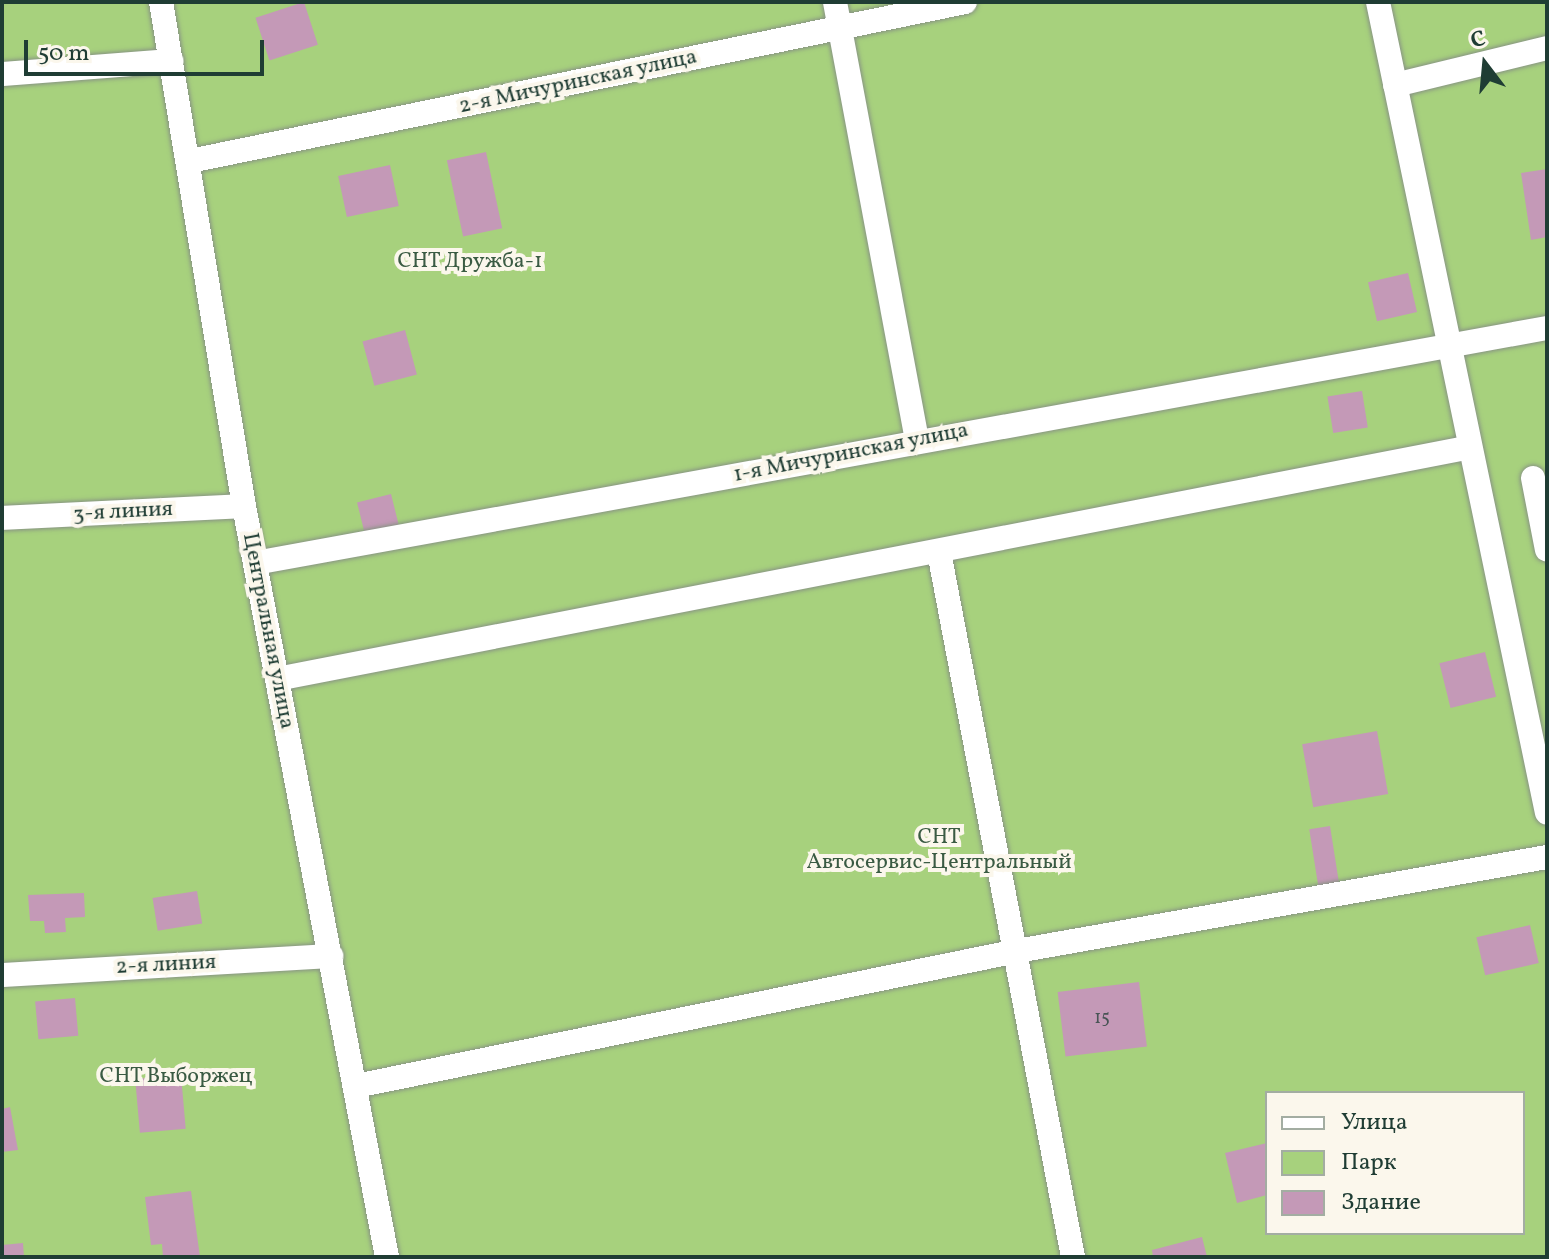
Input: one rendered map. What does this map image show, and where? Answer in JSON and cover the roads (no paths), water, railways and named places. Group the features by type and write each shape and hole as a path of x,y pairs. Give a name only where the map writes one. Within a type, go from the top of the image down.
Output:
{"street":[{"name":"Центральная улица","path":"161,2 190,161 244,506 387,1257"},
{"path":"835,2 917,440"},
{"name":"2-я Мичуринская улица","path":"190,161 965,2"},
{"path":"1378,2 1547,813"},
{"path":"1395,85 1547,48"},
{"path":"2,74 172,61"},
{"name":"1-я Мичуринская улица","path":"255,563 917,440 1547,328"},
{"path":"277,679 1470,447"},
{"path":"1533,478 1547,550"},
{"name":"3-я линия","path":"2,518 244,506"},
{"path":"939,552 1073,1257"},
{"path":"356,1086 1017,951 1547,857"},
{"name":"2-я линия","path":"2,975 331,956"}],"park label":[{"name":"СНТ Дружба-1","path":"470,262"},
{"name":"СНТ Автосервис-Центральный","path":"939,850"},
{"name":"СНТ Выборжец","path":"176,1077"}]}
